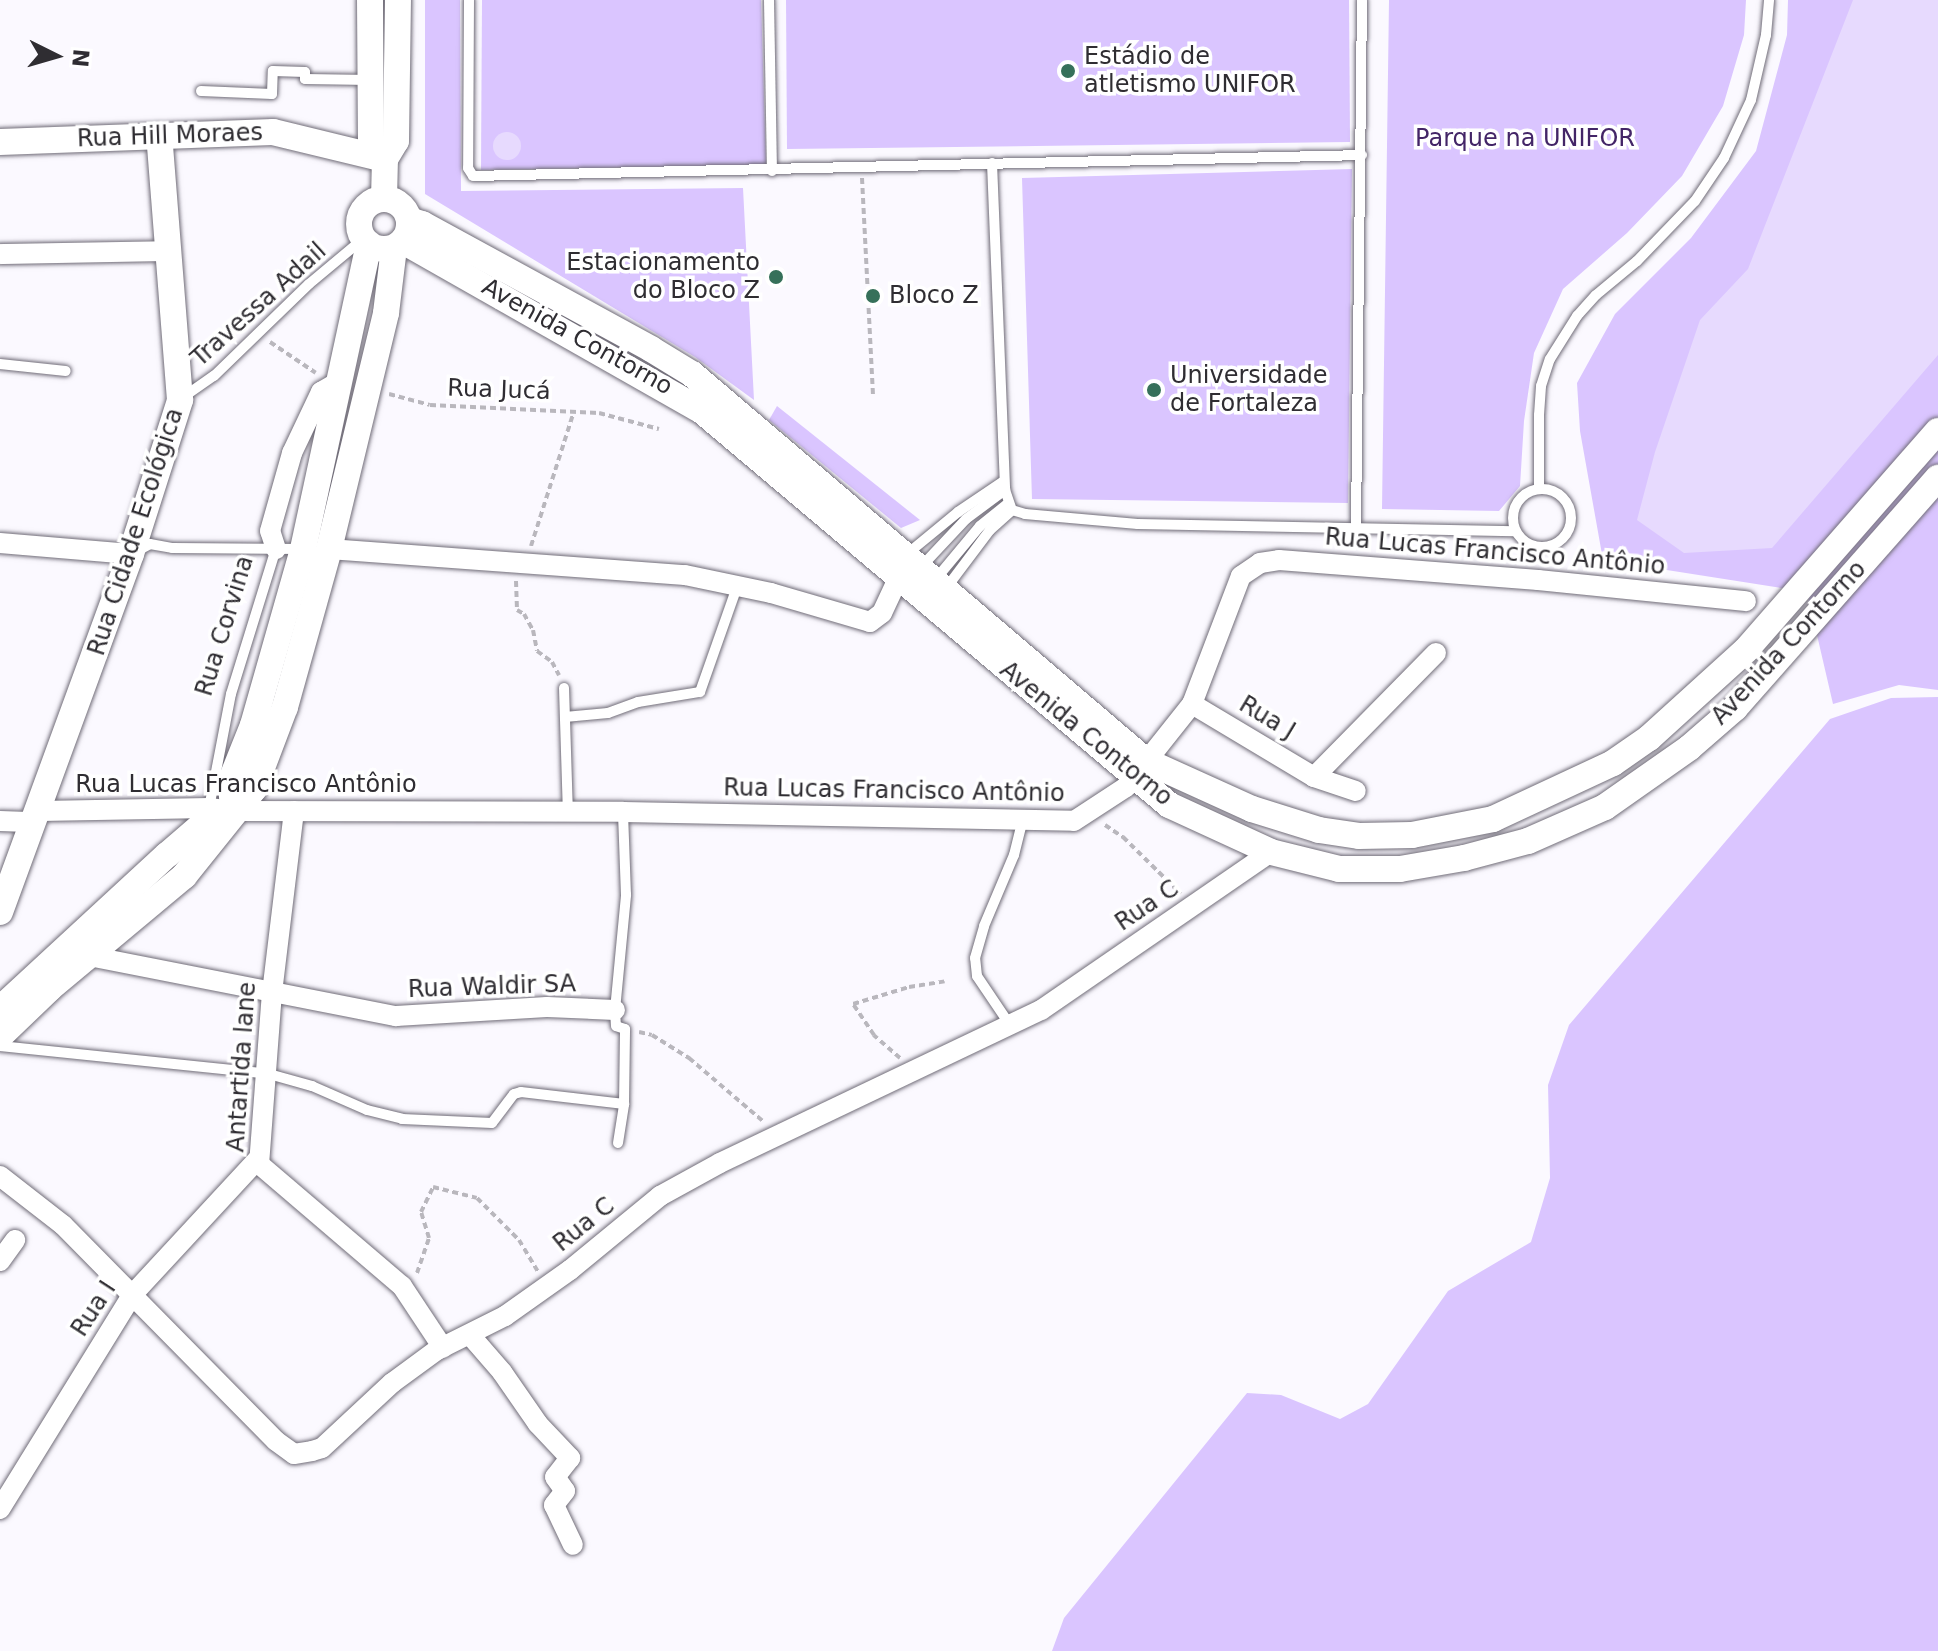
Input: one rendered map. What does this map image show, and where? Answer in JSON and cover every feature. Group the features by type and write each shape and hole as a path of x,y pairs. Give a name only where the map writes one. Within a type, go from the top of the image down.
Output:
{"street":[{"path":"370,0 371,142 385,159"},
{"path":"388,238 360,217 365,207 384,199 385,159 396,141 398,0"},
{"name":"Rua Hill Moraes","path":"0,142 273,132 385,159"},
{"name":"Rua Cidade Ecológica","path":"0,912 38,816 131,554 180,400 159,136"},
{"name":"Avenida Contorno","path":"384,199 396,202 388,238 669,358 855,511 921,575 1140,769 1169,805 1271,852 1339,869 1400,869 1464,858 1528,841 1605,807 1689,748 1735,708 1938,478"},
{"path":"0,1036 184,876 209,848 316,549 368,388 386,313 388,238"},
{"path":"316,549 388,238"},
{"path":"0,254 169,251"},
{"name":"Rua Corvina","path":"276,549 270,531 271,521 292,453 321,392 338,382"},
{"name":"Avenida Contorno","path":"921,575 1140,769 1319,830 1359,836 1412,835 1493,819 1576,784 1649,738 1746,650 1938,431"},
{"path":"0,543 131,554"},
{"path":"316,549 685,575 810,603 870,622 921,575"},
{"name":"Rua Lucas Francisco Antônio","path":"0,821 38,816 221,810 623,812 1074,821 1090,814 1140,769 1192,704 1241,576 1268,560 1746,601"},
{"path":"1314,777 1436,653"},
{"name":"Rua J","path":"1192,704 1314,777 1356,791"},
{"path":"0,1009 221,810"},
{"name":"Antartida lane","path":"294,811 272,992 259,1164 405,1292 443,1348"},
{"name":"Rua C","path":"0,1176 63,1225 276,1441 294,1454 322,1448 392,1383 443,1348 505,1316 570,1270 660,1196 1041,1010 1271,852"},
{"name":"Rua Waldir SA","path":"89,956 396,1016 547,1007 615,1010"},
{"name":"Rua I","path":"0,1509 133,1294 259,1158"},
{"path":"0,1261 15,1240"},
{"path":"470,1335 502,1372 538,1424 570,1458 555,1477 565,1491 554,1505 573,1545"}],"lane":[{"path":"469,0 468,168 479,177 1362,155"},
{"path":"769,0 772,171"},
{"path":"1356,527 1362,0"},
{"path":"1539,489 1537,444 1541,386 1550,359 1577,316 1596,295 1637,261 1695,201 1724,158 1751,100 1764,49 1769,0"},
{"path":"201,91 272,94 273,71 305,72 305,79 370,80"},
{"path":"992,163 1005,485 1010,506 1025,514 1138,524 1515,531"},
{"name":"Travessa Adail","path":"180,400 214,376 309,284 388,238"},
{"path":"0,364 66,371"},
{"path":"921,575 966,519 1005,485"},
{"path":"921,575 958,512 1005,485"},
{"path":"1539,489 1557,493 1564,500 1571,517 1565,536 1558,543 1539,548 1529,545 1515,531 1512,521 1516,503 1523,496 1539,489"},
{"path":"921,575 990,530 1010,506"},
{"path":"131,554 150,544 316,549"},
{"name":"Rua Corvina","path":"221,810 231,694 276,549"},
{"path":"565,717 608,713 638,702 700,692 737,587"},
{"path":"564,688 568,812"},
{"path":"618,1143 624,1104 625,1029 616,1026 615,1010 626,895 623,812"},
{"path":"1011,1026 977,976 975,958 984,926 1014,855 1024,818"},
{"path":"0,1046 265,1074 312,1086 367,1110 402,1119 492,1123 514,1094 521,1092 624,1104"}],"path":[{"path":"861,168 873,398"},
{"path":"258,334 311,370 338,382"},
{"name":"Rua Jucá","path":"368,388 430,405 574,411 623,417 659,429"},
{"path":"564,688 553,664 537,651 533,630 524,614 517,610 520,563 574,411"},
{"path":"1090,814 1123,837 1193,906"},
{"path":"914,1072 874,1035 853,1004 945,981"},
{"path":"625,1029 652,1035 689,1058 721,1089 780,1135"},
{"path":"405,1292 415,1277 428,1243 420,1219 433,1187 477,1198 519,1240 546,1285"}],"green space":[{"path":"425,0 460,0 461,191 743,188 754,400 695,357 425,194"},
{"path":"482,0 761,0 766,165 481,170"},
{"name":"Estádio de atletismo UNIFOR","path":"786,0 1349,0 1350,142 787,149"},
{"name":"Parque na UNIFOR","path":"1389,0 1746,0 1744,35 1723,106 1682,176 1627,233 1563,289 1534,353 1524,421 1520,486 1499,511 1382,509"},
{"path":"1788,0 1938,0 1938,690 1899,685 1833,704 1807,592 1603,560 1580,431 1577,383 1615,314 1691,238 1756,151 1787,35"},
{"path":"1352,169 1348,503 1032,499 1022,178"},
{"path":"777,406 920,520 901,528 769,420"},
{"path":"1938,697 1938,1651 1052,1651 1064,1618 1247,1393 1281,1395 1340,1419 1368,1404 1448,1291 1531,1242 1550,1178 1548,1085 1569,1025 1830,719 1891,698"}],"shaded area":[{"path":"1853,0 1938,0 1938,355 1772,548 1684,553 1637,520 1655,452 1700,320 1748,269"},
{"path":"507,132 517,136 521,146 517,156 507,160 497,156 493,146 497,136"}],"place":[{"name":"Estádio de atletismo UNIFOR","path":"1068,71"},
{"name":"Estacionamento do Bloco Z","path":"776,277"},
{"name":"Bloco Z","path":"873,296"},
{"name":"Universidade de Fortaleza","path":"1154,390"}]}
